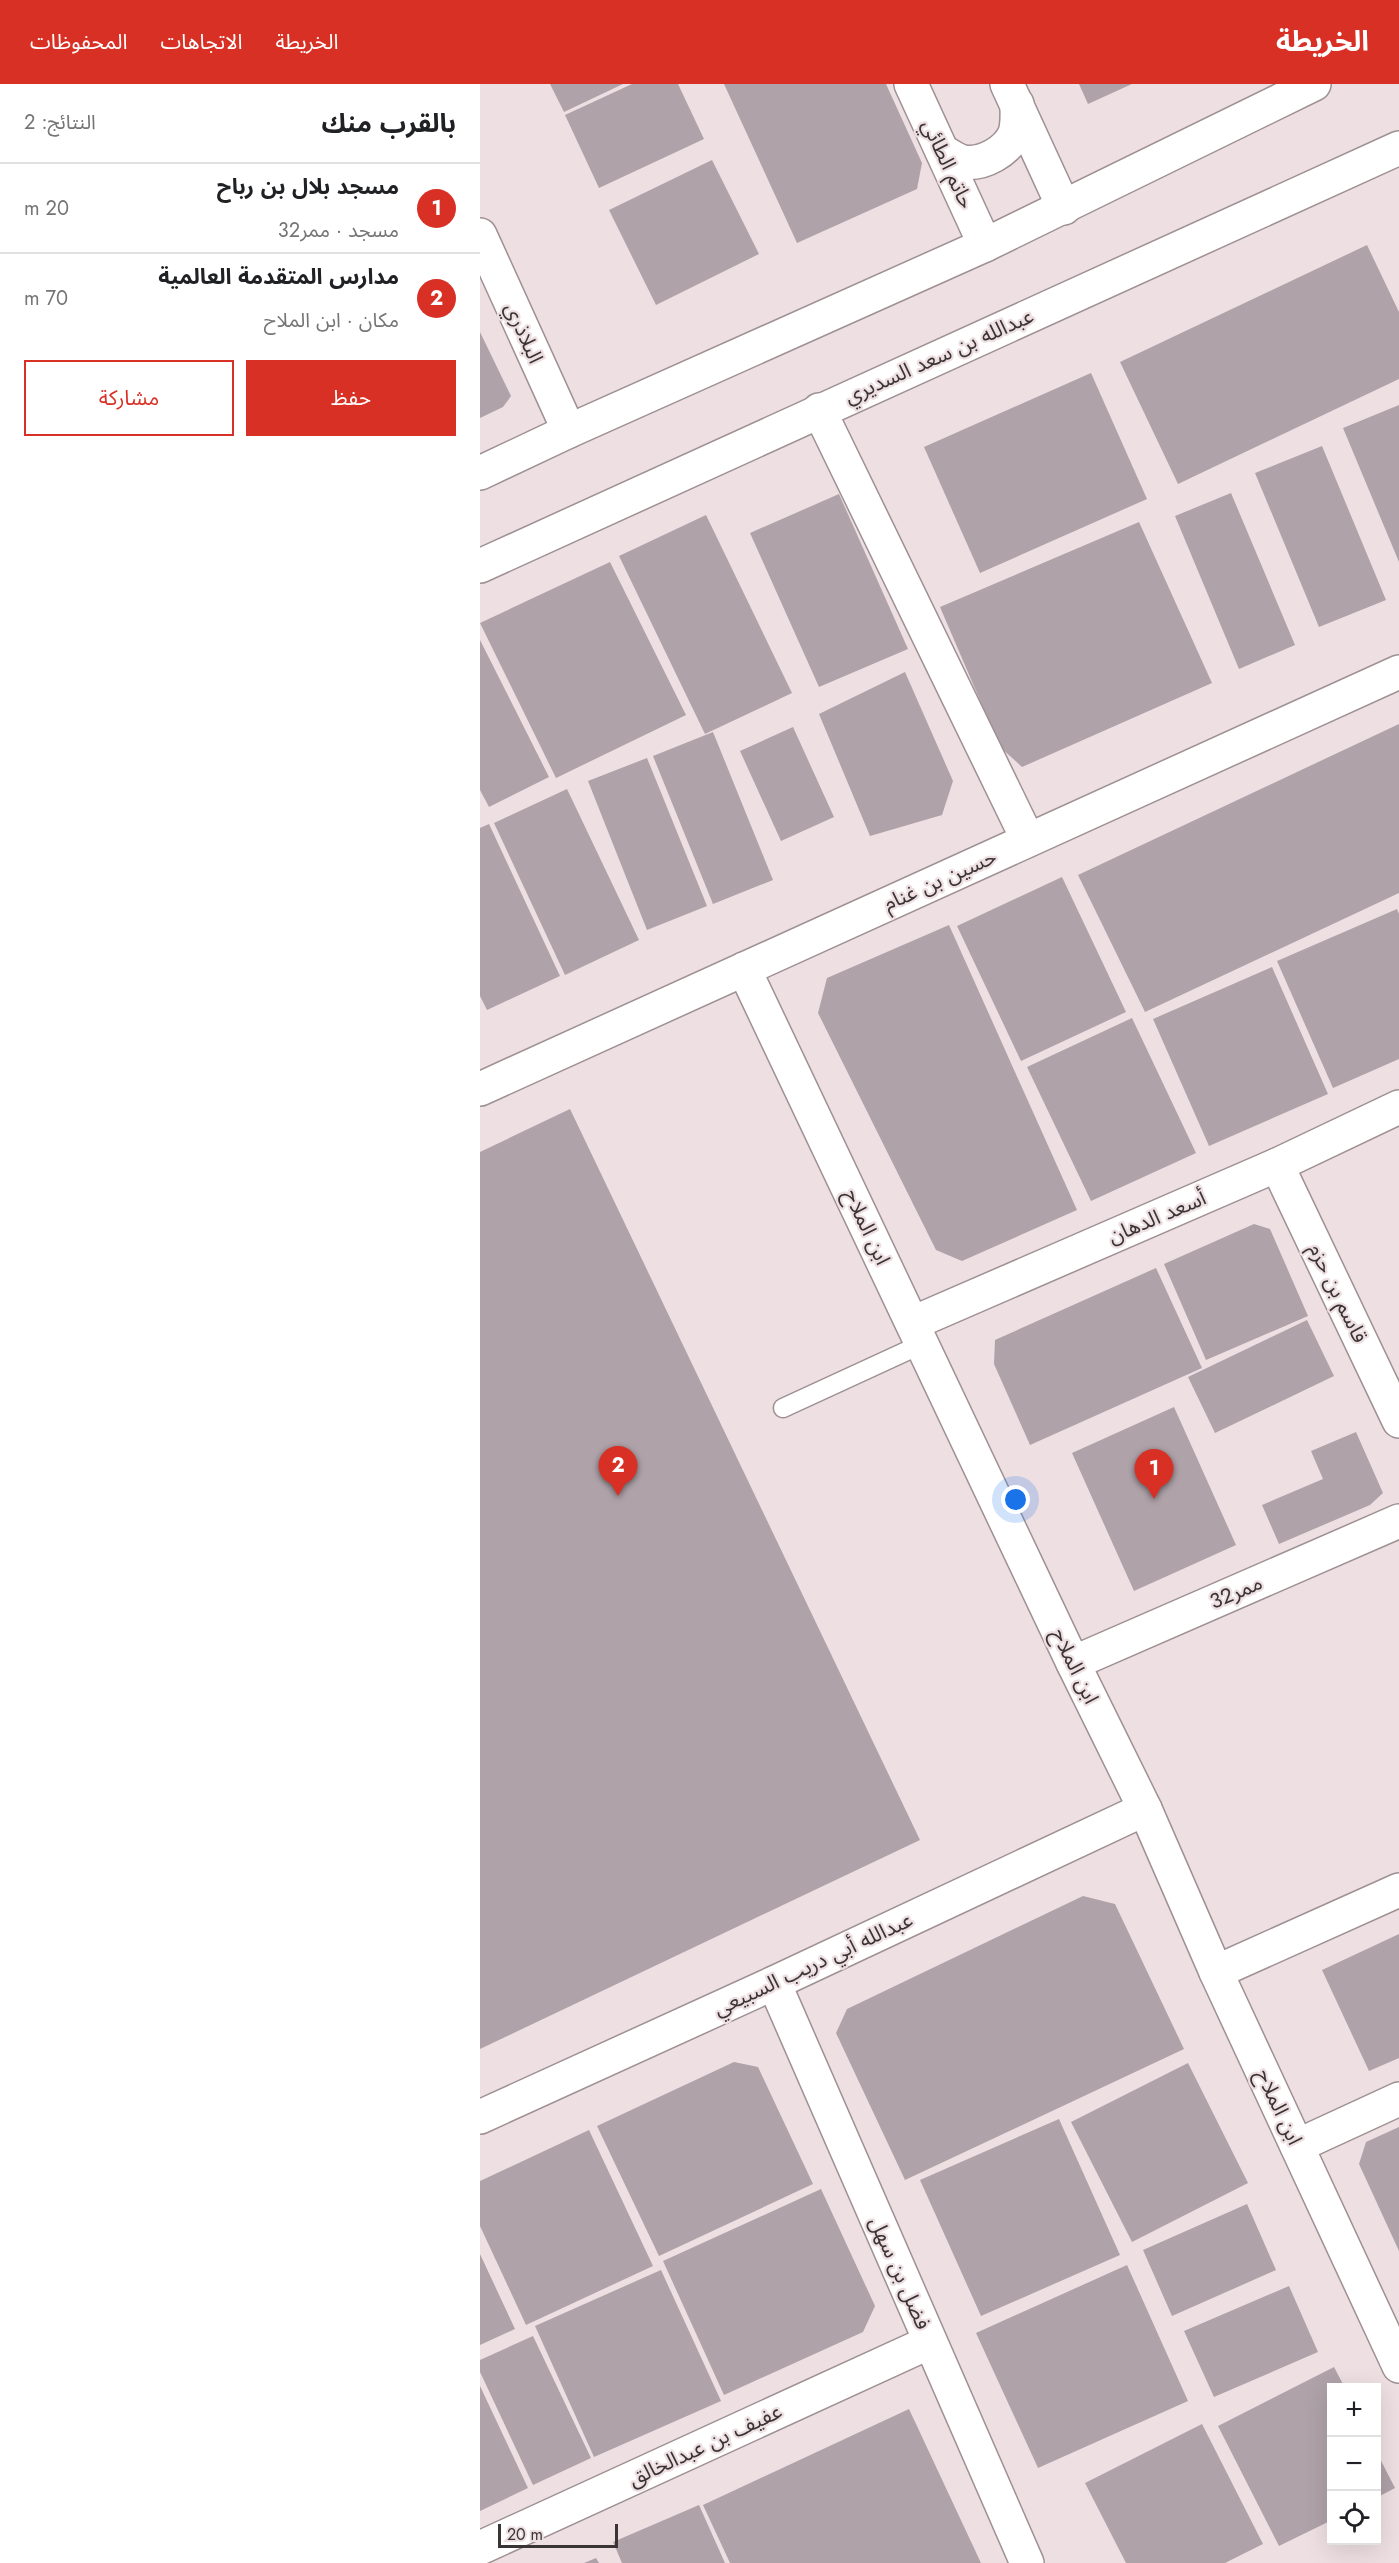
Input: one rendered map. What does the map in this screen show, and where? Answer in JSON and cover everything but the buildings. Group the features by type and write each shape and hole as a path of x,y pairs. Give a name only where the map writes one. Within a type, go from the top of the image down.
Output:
{"street":[{"name":"حاتم الطائي","path":"911,84 985,245"},
{"path":"480,473 985,245 1314,84"},
{"path":"942,151 962,162 978,163 1006,147 1014,134 1017,119 1012,94"},
{"path":"1012,94 1064,208"},
{"name":"عبدالله بن سعد السديري","path":"480,566 1399,148"},
{"name":"البلاذري","path":"480,235 569,431"},
{"path":"819,410 1028,840"},
{"name":"حسين بن غنام","path":"480,1089 1399,672"},
{"name":"ابن الملاح","path":"744,969 1073,1663 1145,1809 1216,1972 1399,2366"},
{"name":"أسعد الدهان","path":"917,1333 1399,1107"},
{"name":"قاسم بن حزم","path":"1276,1165 1399,1421"},
{"name":"ممر32","path":"1073,1663 1399,1521"},
{"name":"عبدالله أبي دريب السبيعي","path":"480,2117 774,1983 1145,1809"},
{"path":"1216,1972 1399,1890"},
{"name":"فضل بن سهل","path":"774,1983 1027,2563"},
{"path":"1297,2146 1399,2099"},
{"name":"عفيف بن عبدالخالق","path":"480,2548 930,2342"}],"lane":[{"path":"783,1408 917,1333"}],"place":[{"name":"مدارس المتقدمة العالمية","path":"618,1496"},
{"name":"مسجد بلال بن رباح","path":"1154,1499"}]}
